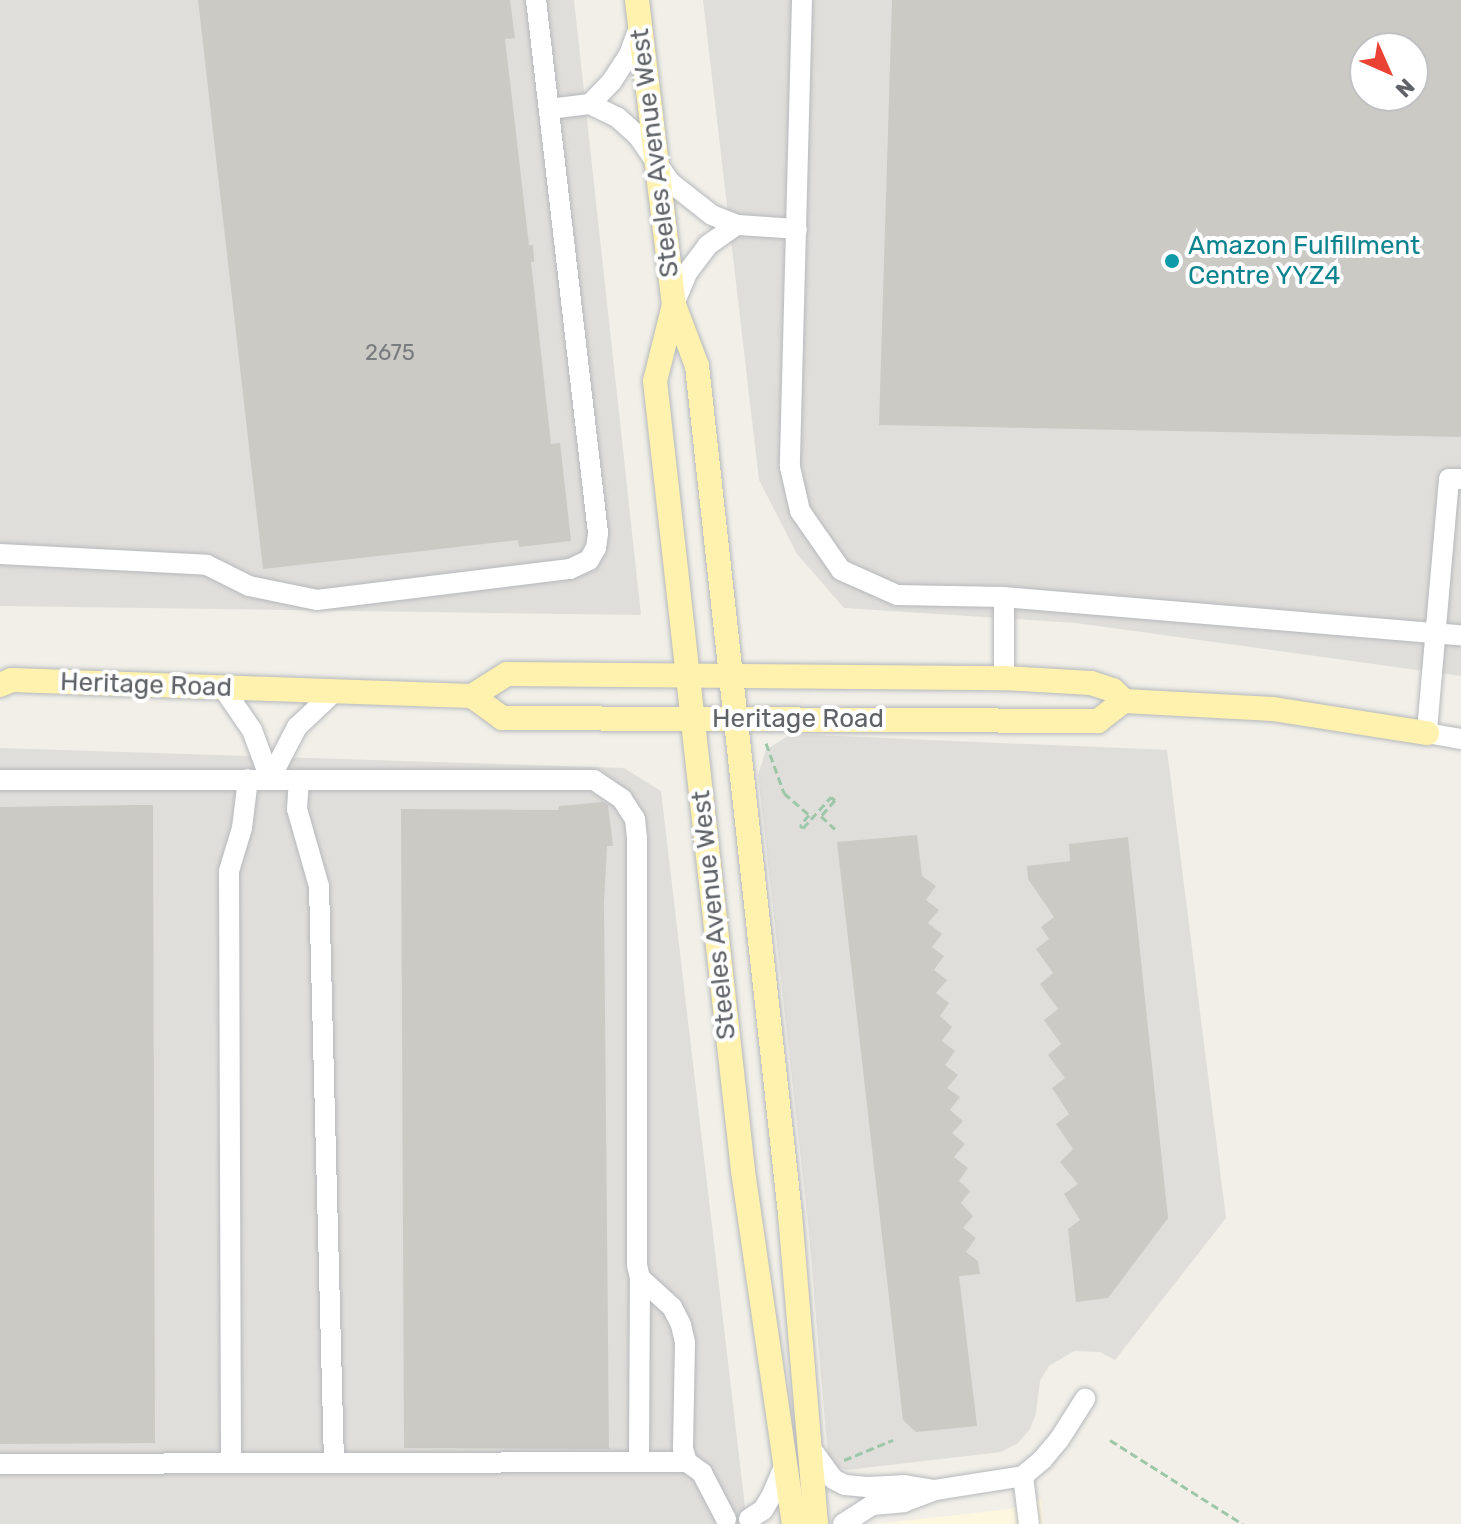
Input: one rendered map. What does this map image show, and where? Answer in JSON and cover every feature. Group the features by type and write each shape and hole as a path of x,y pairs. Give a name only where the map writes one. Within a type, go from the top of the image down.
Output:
{"main road":[{"name":"Steeles Avenue West","path":"637,0 674,305 697,366 790,1214 816,1524"},
{"name":"Steeles Avenue West","path":"674,305 655,381 743,1171 794,1524"},
{"name":"Heritage Road","path":"4,680 472,696 507,674 1004,678 1091,683 1113,690 1124,701"},
{"name":"Heritage Road","path":"472,696 502,718 1098,721 1124,701 1273,709 1427,733"}],"street":[{"path":"0,554 207,565 249,586 317,600 570,569 589,560 596,548 598,533 536,0"},
{"path":"802,0 790,467 800,511 841,570 897,595 1004,597 1461,635"},
{"path":"590,104 612,81 629,55 640,25"},
{"path":"549,109 590,104 627,127 689,200 737,225 797,229"},
{"path":"674,305 687,273 708,245 737,225"},
{"path":"1427,733 1436,633 1451,569 1455,479"},
{"path":"1004,597 1004,678"},
{"path":"223,688 252,730 270,779"},
{"path":"270,779 297,727 334,692"},
{"name":"Heritage Road","path":"1427,733 1461,739"},
{"path":"231,1463 229,871 242,828 248,779"},
{"path":"0,780 594,780 622,799 635,819 637,838 639,1462"},
{"path":"299,780 297,809 319,886 334,1463"},
{"path":"640,1278 672,1307 681,1325 685,1343 683,1449 687,1462"},
{"path":"843,1524 872,1505 904,1502 935,1490 1023,1476 1051,1450 1085,1399"},
{"path":"809,1445 833,1479 845,1485 903,1485 935,1490"},
{"path":"0,1464 687,1462 702,1473 726,1519"},
{"path":"761,1524 749,1519 763,1510 785,1465"},
{"path":"1023,1476 1029,1524"}],"path":[{"path":"766,743 784,793 809,815 800,825 803,828 831,797 835,800 821,816 835,829"},
{"path":"843,1461 893,1440"},
{"path":"1110,1440 1243,1524"}],"shaded area":[{"path":"0,0 574,0 641,615 0,606"},
{"path":"703,0 1461,0 1461,676 1076,623 844,608 797,554 759,480"},
{"path":"791,734 1167,750 1226,1218 1115,1360 1100,1352 1074,1351 1049,1366 1040,1381 1036,1413 1030,1429 1018,1443 1001,1452 847,1470 837,1467 828,1456 808,1223 758,775 766,750"},
{"path":"0,748 624,768 661,791 747,1524 0,1524"},
{"path":"1041,1498 1044,1524 876,1524 1010,1509"}],"building":[{"path":"198,0 510,0 515,38 505,39 529,245 533,245 534,262 531,262 551,444 560,443 571,541 519,547 518,540 263,569"},
{"name":"Amazon Fulfillment Centre YYZ4","path":"892,0 1461,0 1461,437 879,425"},
{"path":"603,802 608,805 613,846 607,846 604,902 609,1449 404,1448 401,809 558,810 559,806"},
{"path":"153,805 155,1443 0,1444 0,807"},
{"path":"917,835 922,876 936,886 926,900 939,910 928,923 942,934 932,947 944,956 934,970 947,980 936,993 949,1003 940,1016 952,1027 942,1041 955,1051 945,1065 958,1075 947,1088 960,1097 950,1110 963,1121 952,1133 965,1144 954,1157 968,1168 959,1181 970,1191 961,1203 973,1216 963,1228 976,1238 966,1252 978,1261 980,1274 959,1276 977,1426 916,1432 903,1420 837,842"},
{"path":"1128,837 1168,1218 1108,1298 1076,1302 1068,1229 1080,1220 1064,1194 1078,1184 1060,1162 1073,1149 1056,1124 1069,1114 1052,1088 1065,1078 1048,1055 1061,1044 1044,1020 1058,1009 1040,984 1053,973 1036,949 1049,939 1041,927 1054,917 1028,879 1027,866 1070,861 1069,844"}],"place":[{"name":"Amazon Fulfillment Centre YYZ4","path":"1172,261"}]}
